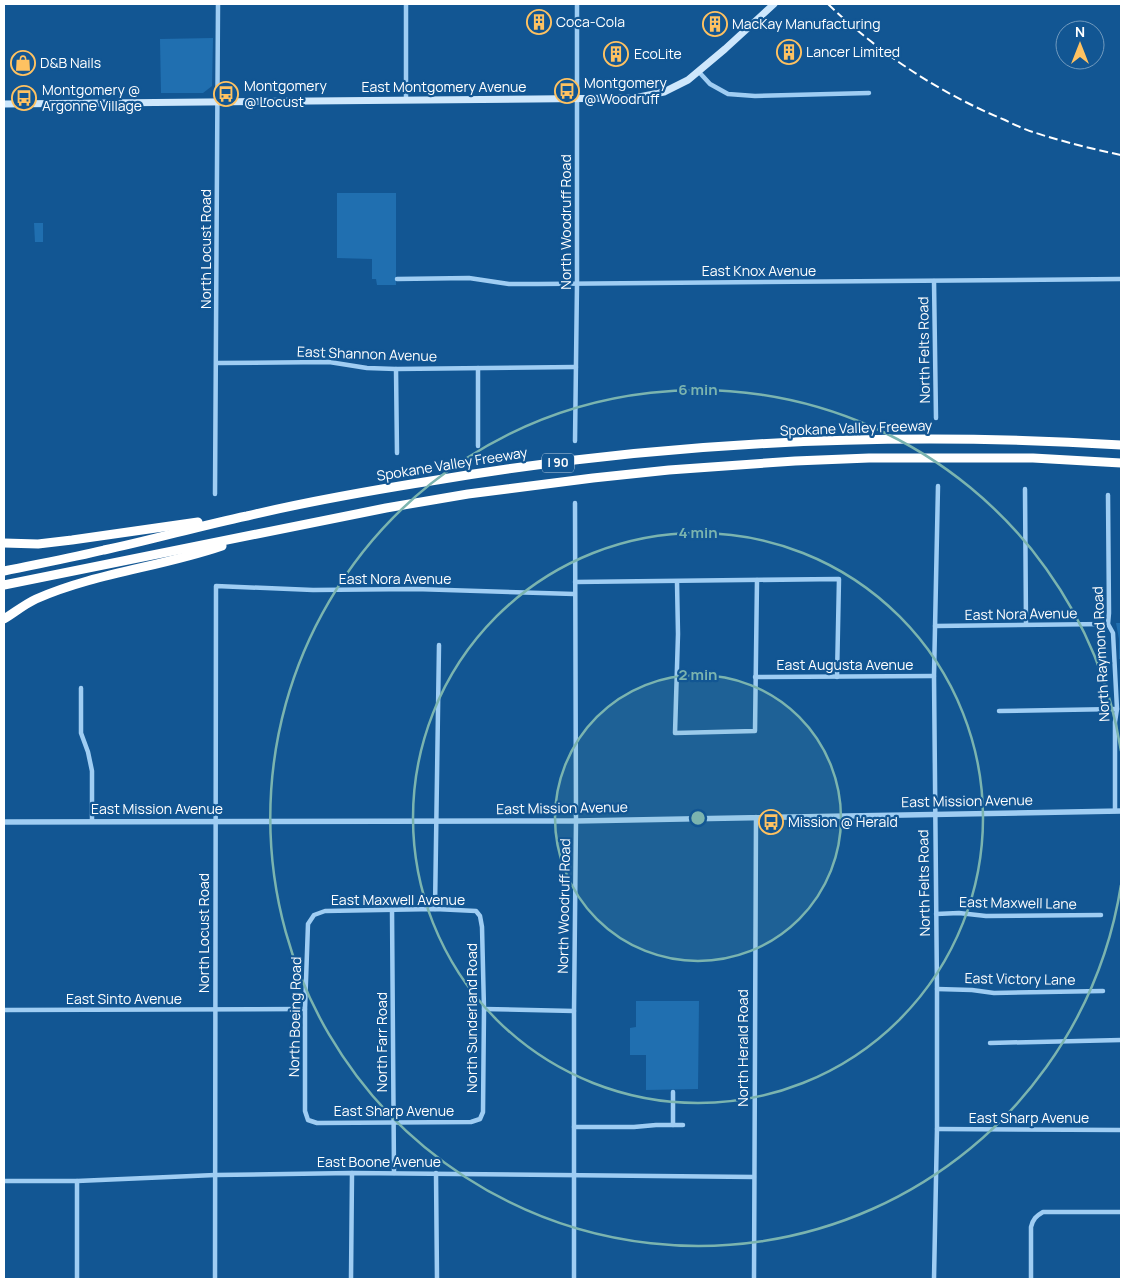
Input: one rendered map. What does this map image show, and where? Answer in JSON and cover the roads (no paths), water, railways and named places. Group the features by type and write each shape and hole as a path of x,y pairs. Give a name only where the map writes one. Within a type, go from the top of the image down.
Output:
{"highway":[{"name":"Spokane Valley Freeway","path":"4,571 104,550 248,516 372,491 440,479 549,464 668,451 795,443 931,439 1121,445"},
{"name":"I 90","path":"4,585 386,508 468,494 594,478 669,470 869,458 1033,458 1121,463"},
{"path":"4,544 38,544 248,516"},
{"path":"4,620 34,599 67,587 197,555 256,535"}],"main road":[{"name":"East Montgomery Avenue","path":"4,104 634,98 664,92 678,86 699,72 774,4"}],"street":[{"name":"North Locust Road","path":"215,494 218,4"},
{"path":"406,4 406,100"},
{"name":"North Woodruff Road","path":"575,441 577,4"},
{"path":"699,72 710,84 728,94 755,96 869,93"},
{"name":"East Knox Avenue","path":"397,279 469,278 509,284 1121,279"},
{"name":"North Felts Road","path":"934,281 936,418"},
{"name":"East Shannon Avenue","path":"217,363 328,362 367,368 396,369 576,368"},
{"path":"478,368 478,446"},
{"path":"396,369 396,453"},
{"name":"North Felts Road","path":"934,1279 937,989 934,676 938,486"},
{"path":"1025,489 1026,624"},
{"name":"North Raymond Road","path":"1108,495 1108,624 1113,633 1117,709 1115,722 1118,811"},
{"name":"North Woodruff Road","path":"574,1279 575,503"},
{"path":"575,582 839,579 837,677"},
{"path":"677,582 678,634 675,733 755,731 757,580"},
{"name":"North Locust Road","path":"215,1279 216,586"},
{"name":"East Nora Avenue","path":"216,586 313,590 415,589 574,594"},
{"name":"East Nora Avenue","path":"935,626 1108,624"},
{"path":"435,909 439,645"},
{"name":"East Augusta Avenue","path":"755,677 934,676"},
{"path":"81,688 81,733 92,771 92,821"},
{"path":"999,711 1117,709"},
{"path":"1115,722 1121,722"},
{"name":"East Mission Avenue","path":"4,822 576,820 1118,811"},
{"name":"North Herald Road","path":"754,1279 756,817"},
{"name":"East Maxwell Avenue","path":"314,915 325,911 435,909 476,911 480,916"},
{"name":"North Farr Road","path":"392,910 394,1173"},
{"name":"East Maxwell Lane","path":"936,914 959,913 986,916 1101,915"},
{"name":"North Boeing Road","path":"308,1120 305,1111 305,1009 308,924 314,915"},
{"name":"North Sunderland Road","path":"480,916 482,926 484,1009 483,1112 480,1119"},
{"name":"East Victory Lane","path":"937,989 994,993 1103,991"},
{"name":"East Sinto Avenue","path":"4,1010 305,1009"},
{"path":"484,1009 574,1011"},
{"path":"990,1043 1121,1040"},
{"path":"672,1092 673,1126"},
{"name":"East Sharp Avenue","path":"308,1120 317,1123 394,1123 471,1122 480,1119"},
{"path":"574,1127 634,1128 683,1126"},
{"name":"East Sharp Avenue","path":"936,1129 1121,1130"},
{"path":"351,1279 352,1173"},
{"name":"East Boone Avenue","path":"4,1181 77,1181 215,1175 352,1173 754,1177"},
{"path":"436,1173 437,1279"},
{"path":"77,1181 77,1279"},
{"path":"1031,1279 1031,1227 1032,1221 1036,1216 1043,1212 1121,1212"}],"railway":[{"path":"828,4 889,55 933,84 957,97 1032,132 1121,155"}],"place":[{"name":"Coca-Cola","path":"539,22"},
{"name":"MacKay Manufacturing","path":"715,24"},
{"name":"Lancer Limited","path":"789,52"},
{"name":"EcoLite","path":"616,54"},
{"name":"D&B Nails","path":"23,63"},
{"name":"Montgomery @ Woodruff","path":"567,91"},
{"name":"Montgomery @ Locust","path":"226,94"},
{"name":"Montgomery @ Argonne Village","path":"24,98"},
{"name":"Mission @ Herald","path":"771,822"}]}
